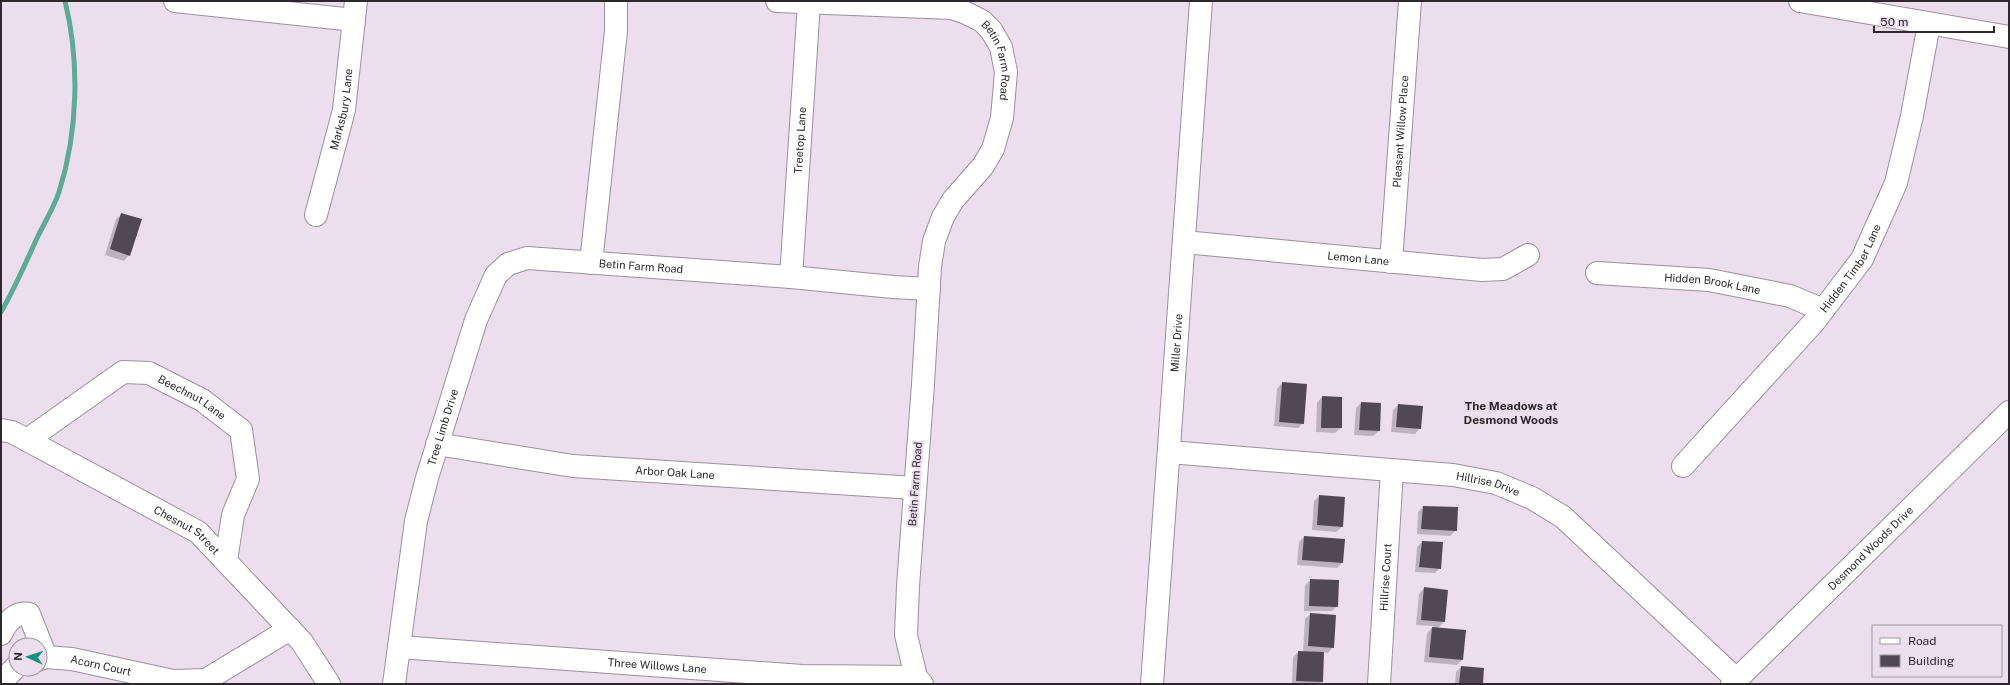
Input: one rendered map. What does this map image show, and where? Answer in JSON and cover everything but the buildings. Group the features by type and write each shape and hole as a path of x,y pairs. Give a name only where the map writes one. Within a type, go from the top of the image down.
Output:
{"street":[{"path":"175,1 355,10"},
{"name":"Betin Farm Road","path":"616,1 616,31 591,263 791,277 893,288 928,289"},
{"name":"Betin Farm Road","path":"777,1 894,4 952,8 982,21 991,30 1001,47 1006,72 1002,118 998,137 983,166 953,200 943,217 934,241 928,289 906,635 919,681"},
{"name":"Miller Drive","path":"1152,684 1201,1"},
{"name":"Pleasant Willow Place","path":"1391,262 1410,1"},
{"path":"1800,1 2009,37"},
{"name":"Treetop Lane","path":"791,277 809,3"},
{"name":"Marksbury Lane","path":"316,215 344,110 355,10"},
{"name":"Hidden Timber Lane","path":"1683,466 1823,310 1862,259 1896,183 1912,116 1929,24"},
{"name":"Lemon Lane","path":"1184,242 1482,270 1503,269 1528,255"},
{"name":"Tree Limb Drive","path":"394,684 416,521 437,444 476,320 496,275 508,264 527,258 591,263"},
{"name":"Hidden Brook Lane","path":"1598,272 1709,280 1790,296 1823,310"},
{"name":"Beechnut Lane","path":"27,440 123,372 149,373 202,400 241,430 244,447 248,478 233,515 226,561"},
{"name":"Desmond Woods Drive","path":"1734,682 2009,412"},
{"name":"Chesnut Street","path":"1,430 12,432 198,532 302,642 329,684"},
{"name":"Arbor Oak Lane","path":"437,444 573,466 915,488"},
{"name":"Hillrise Drive","path":"1168,452 1453,475 1496,483 1532,498 1563,517 1734,682"},
{"name":"Hillrise Court","path":"1379,684 1392,470"},
{"path":"1,634 14,616 25,613 29,614 36,637"},
{"name":"Acorn Court","path":"48,658 72,659 173,681 206,680 290,629"},
{"name":"Three Willows Lane","path":"399,647 802,676 919,681"}],"waterway":[{"path":"1,312 55,203 70,145 75,97 75,72 70,24 65,1"}],"district":[{"name":"The Meadows at Desmond Woods","path":"1511,413"}]}
